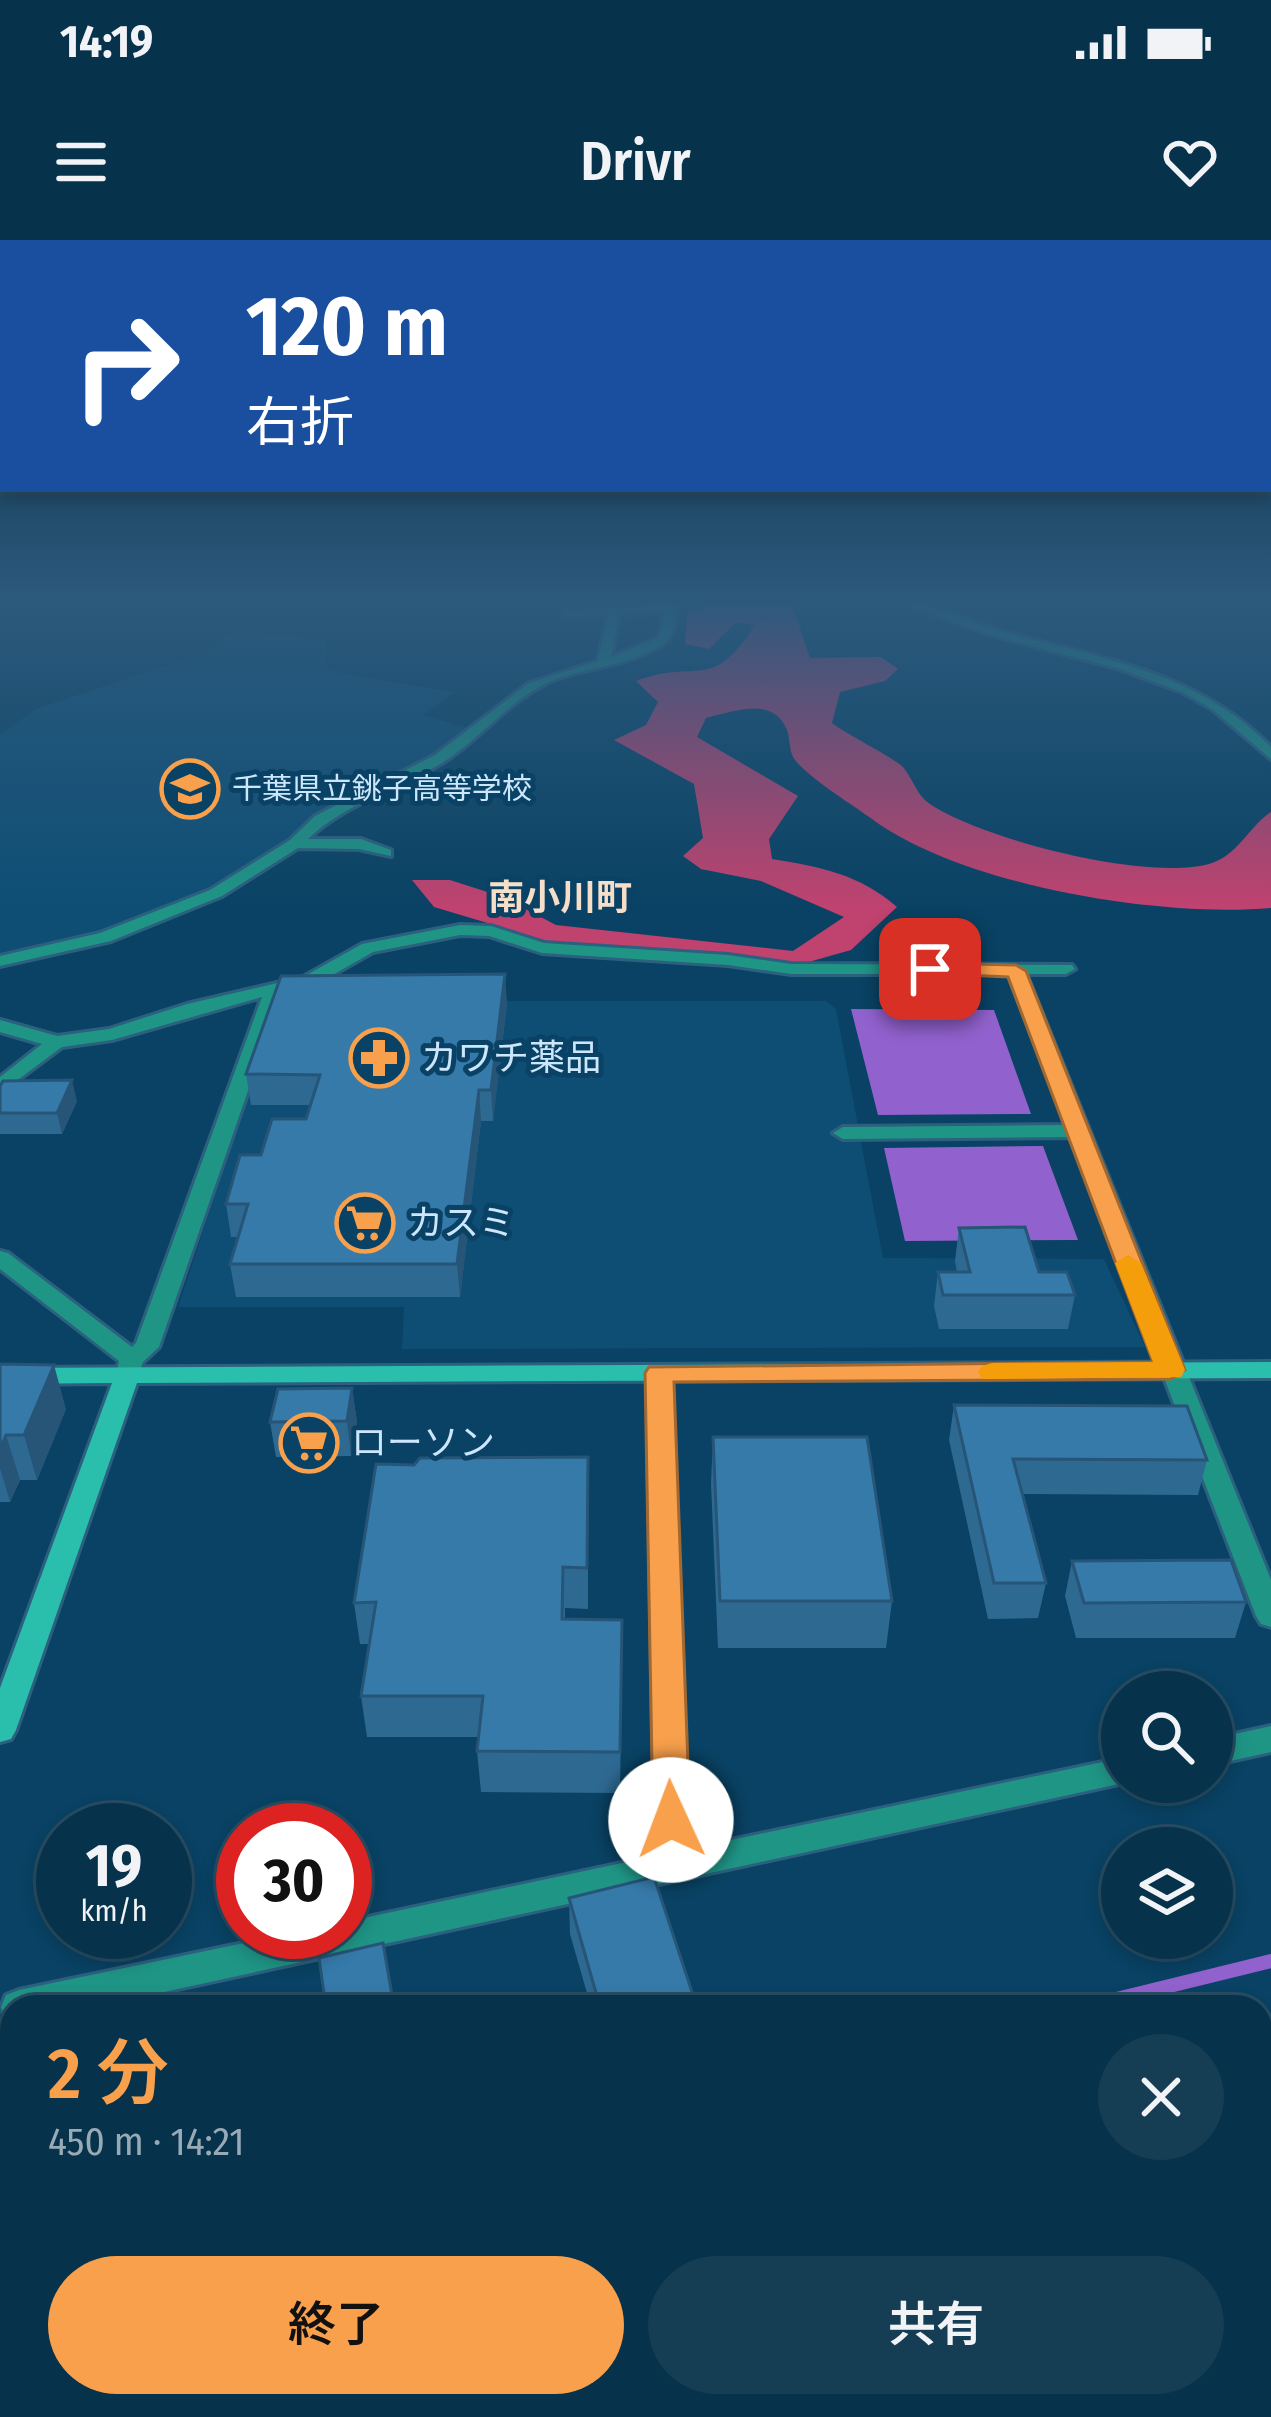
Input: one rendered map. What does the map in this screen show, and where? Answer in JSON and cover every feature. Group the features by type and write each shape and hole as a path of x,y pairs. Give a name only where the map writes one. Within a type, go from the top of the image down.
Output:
{"street":[{"path":"0,961 60,950 142,924 216,892 295,843 320,819 440,758 508,706"},
{"path":"1215,706 1271,755"},
{"path":"295,843 362,844 385,853"},
{"path":"0,1026 56,1042 112,1034 193,1008 309,981 368,948 460,930 491,931 542,948 728,960 791,969 1066,969"},
{"path":"1016,971 1271,1616"},
{"path":"0,1730 130,1368 148,1347 274,990"},
{"path":"0,1087 56,1042"},
{"path":"843,1133 1076,1131"},
{"path":"0,1258 130,1368"},
{"path":"0,1376 130,1368 659,1373 1271,1370"},
{"path":"659,1373 672,1865"},
{"path":"1233,1747 1271,1739"},
{"path":"76,1995 1101,1775"}],"shaded area":[{"name":"千葉県立銚子高等学校","path":"436,706 423,715 478,731 440,758 355,799 216,893 142,924 0,961 0,735 36,709"},
{"path":"656,706 836,706 832,723 903,767 930,804 988,831 1107,862 1181,868 1209,864 1236,848 1271,812 1271,908 1175,908 1120,902 957,863 872,819 818,781 793,757 781,719 762,709 706,718 697,737 798,796 769,839 772,859 839,874 897,907 851,950 798,965 567,947 434,907 412,880 450,880 503,897 556,925 793,951 844,917 761,881 701,869 683,856 703,838 694,784 614,740 646,725"},
{"path":"279,1001 826,1001 836,1009 883,1258 1104,1259 1145,1347 402,1349 404,1307 178,1307"},
{"path":"851,1009 994,1010 1031,1114 878,1115"},
{"path":"1043,1146 1078,1240 905,1241 884,1148"}],"building":[{"path":"505,974 491,1090 479,1090 457,1264 230,1264 248,1204 226,1204 240,1155 261,1155 272,1119 306,1119 320,1075 246,1074 281,976"},
{"path":"72,1080 57,1113 0,1113 3,1081"},
{"path":"1025,1227 1039,1272 1067,1272 1075,1295 943,1295 938,1272 970,1272 959,1228"},
{"path":"0,1364 54,1365 24,1435 6,1435 0,1449"},
{"path":"352,1388 347,1421 270,1422 278,1389"},
{"path":"954,1405 1187,1406 1207,1460 1013,1459 1046,1583 994,1583"},
{"path":"713,1437 867,1437 892,1601 720,1601"},
{"path":"588,1457 587,1568 563,1567 562,1619 622,1620 620,1752 477,1751 483,1696 361,1696 376,1602 354,1603 376,1464 414,1465 420,1458"},
{"path":"1231,1560 1246,1602 1084,1603 1072,1561"},
{"path":"654,1877 693,1995 597,1995 569,1898"},
{"path":"383,1943 392,1995 324,1995 319,1959 372,1959 372,1946"}],"waterway":[{"path":"1133,1995 1271,1961"}],"slow traffic":[{"path":"992,1372 1171,1370 1128,1263"}],"place":[{"name":"千葉県立銚子高等学校","path":"190,789"},
{"name":"カワチ薬品","path":"379,1058"},
{"name":"カスミ","path":"365,1223"},
{"name":"ローソン","path":"309,1443"}],"district":[{"name":"南小川町","path":"560,898"}],"route":[{"path":"671,1820 659,1373 1171,1370 1016,971 930,969"}]}
